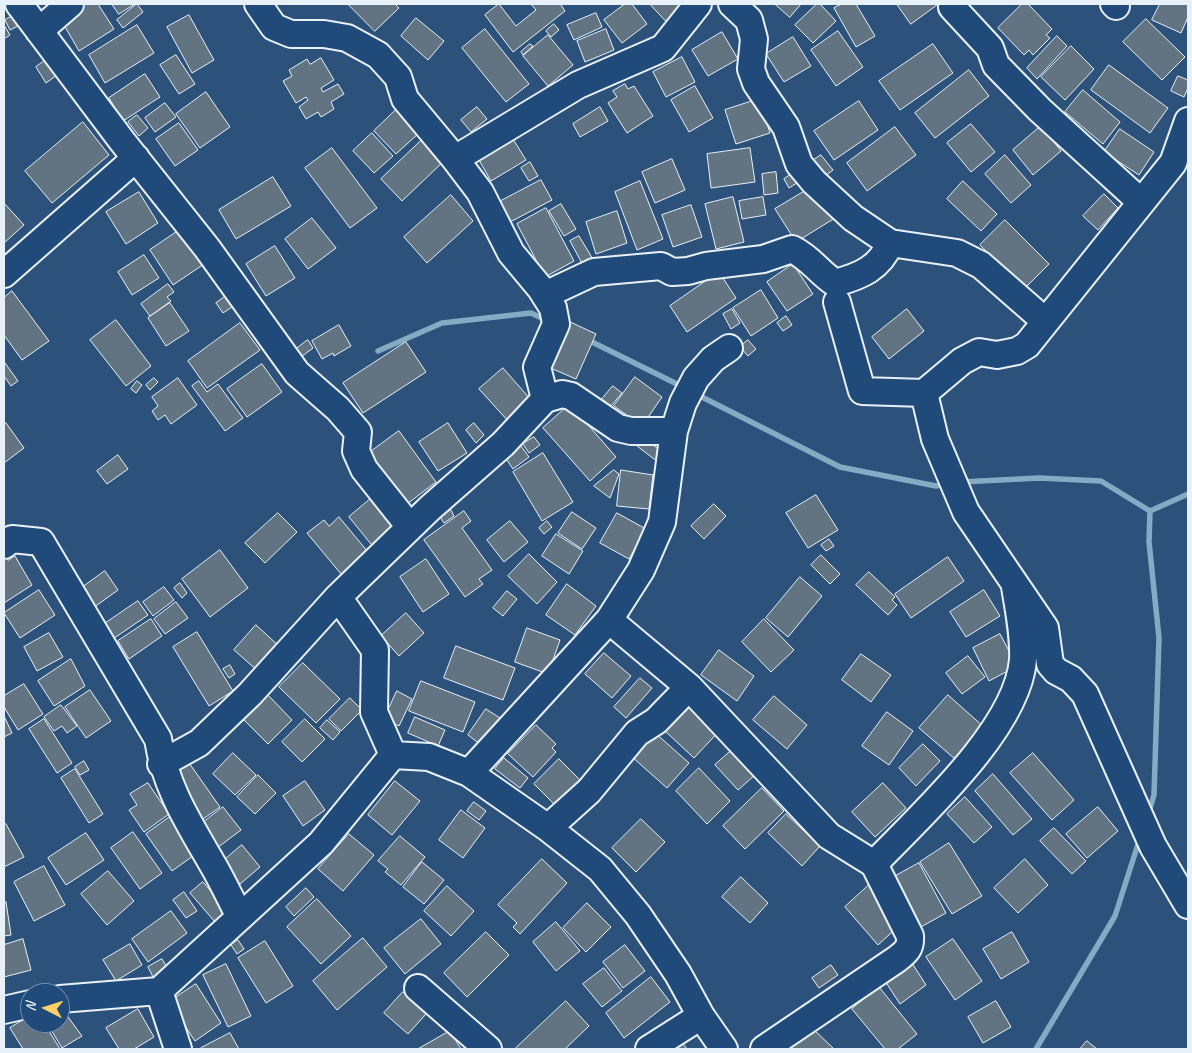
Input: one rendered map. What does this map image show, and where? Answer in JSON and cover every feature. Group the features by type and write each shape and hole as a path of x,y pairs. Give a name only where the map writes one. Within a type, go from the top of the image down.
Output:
{"street":[{"path":"19,4 207,248 297,373 338,409 358,432 356,451 364,469 410,527"},
{"path":"39,30 70,4"},
{"path":"258,4 274,27 291,34 324,34 347,38 378,55 398,77 406,99 456,159 480,192 511,253 546,295 553,308 556,324 537,367 545,399"},
{"path":"456,159 578,85 663,48 698,4"},
{"path":"732,4 749,20 754,40 751,69 756,83 786,127 799,164 814,182 853,218 890,243 958,253 981,265 1045,321"},
{"path":"954,4 952,7 990,48 996,65 1040,110 1141,202"},
{"path":"837,302 862,391 924,393 962,361 979,352 997,355 1017,351 1027,345 1173,163 1188,121"},
{"path":"4,274 136,158"},
{"path":"546,295 594,272 661,266 672,272 688,271 706,266 763,259 792,249 808,257 820,274 836,283 871,269 885,257 890,243"},
{"path":"469,773 609,620 641,570 662,522 674,431 683,403 696,378 713,359 729,348"},
{"path":"924,393 935,439 966,512 1045,628 1050,664 1056,671 1071,679 1085,694 1153,846 1188,904"},
{"path":"162,764 200,743 250,694 338,597 410,527 503,444 545,399 562,394 571,396 618,428 631,431 674,431"},
{"path":"4,545 12,539 42,542 158,739 162,764 183,815 214,867 240,917"},
{"path":"874,864 938,798 991,735 1014,694 1022,660 1020,614 1014,581"},
{"path":"338,597 361,626 375,650 374,712 393,755"},
{"path":"609,620 689,687 829,836 857,851 874,864 910,936 911,944 908,950 764,1049"},
{"path":"548,828 589,791 637,732 656,721 689,687"},
{"path":"393,755 430,757 469,773 548,828 600,869 638,915 678,974 701,1016 724,1049"},
{"path":"70,998 159,991 321,843 393,755"},
{"path":"418,988 488,1049"},
{"path":"159,991 178,1049"},
{"path":"4,1010 20,1006"},
{"path":"649,1049 701,1016"}],"building":[{"path":"83,4 98,4 114,29 79,51 60,18"},
{"path":"112,4 135,4 119,14"},
{"path":"137,4 143,12 123,28 117,20"},
{"path":"348,4 395,4 399,8 375,31"},
{"path":"499,4 516,26 536,10 531,4 563,4 561,5 565,11 513,52 485,15"},
{"path":"625,4 632,4 647,24 622,43 604,20"},
{"path":"650,4 689,4 668,23"},
{"path":"775,4 801,4 790,17"},
{"path":"817,4 820,4 836,21 813,43 795,25"},
{"path":"842,4 856,4 875,36 856,47 834,8"},
{"path":"897,4 937,4 937,5 911,24"},
{"path":"1022,4 1028,4 1052,29 1046,35 1050,38 1033,55 1029,50 1024,55 998,28"},
{"path":"1160,4 1188,4 1188,17 1181,33 1152,20"},
{"path":"20,12 24,23 10,30 5,20"},
{"path":"596,13 602,27 574,40 567,25"},
{"path":"189,15 214,60 192,73 167,27"},
{"path":"416,18 444,41 428,60 401,36"},
{"path":"1146,19 1185,57 1162,80 1123,42"},
{"path":"554,24 559,30 551,37 546,31"},
{"path":"4,25 10,35 4,39"},
{"path":"137,25 154,53 105,83 89,55"},
{"path":"485,29 529,84 506,102 462,48"},
{"path":"606,29 614,50 585,62 577,41"},
{"path":"838,31 863,67 836,86 811,50"},
{"path":"722,32 738,59 708,76 692,50"},
{"path":"548,35 573,65 548,86 523,56"},
{"path":"1057,36 1067,46 1037,79 1027,68"},
{"path":"793,37 811,66 784,82 766,54"},
{"path":"530,44 533,46 523,55 521,52"},
{"path":"933,44 953,73 900,110 879,81"},
{"path":"1071,46 1094,69 1065,100 1041,77"},
{"path":"176,55 195,84 179,94 160,65"},
{"path":"682,57 695,82 666,97 653,72"},
{"path":"321,58 334,80 321,88 323,92 338,84 344,94 331,102 334,109 321,117 318,112 306,119 299,107 308,100 306,97 296,103 283,81 292,76 289,70 307,59 310,64"},
{"path":"46,60 57,75 46,83 36,67"},
{"path":"1109,65 1168,108 1150,133 1091,90"},
{"path":"969,70 989,96 935,138 915,113"},
{"path":"145,74 160,97 123,121 109,98"},
{"path":"1178,76 1188,80 1188,88 1184,97 1171,91"},
{"path":"625,84 628,89 634,86 653,116 627,133 608,103 617,97 613,91"},
{"path":"695,86 713,118 689,132 671,100"},
{"path":"1083,90 1120,122 1103,144 1065,112"},
{"path":"206,92 230,127 200,148 176,114"},
{"path":"759,99 770,133 736,144 725,110"},
{"path":"859,101 878,130 834,160 814,131"},
{"path":"165,103 176,117 155,132 145,118"},
{"path":"477,107 487,119 471,132 461,120"},
{"path":"600,107 608,121 580,137 573,124"},
{"path":"397,109 419,133 396,154 374,131"},
{"path":"137,115 148,128 139,136 128,122"},
{"path":"83,122 109,155 52,203 25,171"},
{"path":"179,123 198,150 175,166 156,139"},
{"path":"971,124 995,152 971,172 947,143"},
{"path":"1041,126 1061,151 1033,175 1013,150"},
{"path":"895,127 916,155 867,191 847,163"},
{"path":"1120,129 1154,152 1139,175 1104,152"},
{"path":"372,133 393,156 374,173 353,151"},
{"path":"424,138 444,161 402,201 381,179"},
{"path":"513,139 526,160 491,181 479,160"},
{"path":"332,148 377,208 350,228 305,168"},
{"path":"750,148 755,182 711,188 707,154"},
{"path":"821,155 833,170 824,177 811,162"},
{"path":"1005,155 1031,185 1011,203 985,174"},
{"path":"672,159 685,190 655,203 642,172"},
{"path":"530,162 538,176 529,181 521,168"},
{"path":"776,172 778,193 764,195 762,174"},
{"path":"795,172 800,181 789,188 784,179"},
{"path":"273,177 291,206 236,239 219,210"},
{"path":"541,180 552,200 510,222 499,202"},
{"path":"640,181 663,239 637,250 615,192"},
{"path":"963,181 997,214 981,231 947,199"},
{"path":"815,185 835,218 796,242 775,209"},
{"path":"139,192 158,223 126,244 106,212"},
{"path":"1104,194 1118,208 1098,230 1083,216"},
{"path":"451,195 473,221 427,263 404,237"},
{"path":"733,197 744,242 716,249 705,204"},
{"path":"763,197 766,215 742,219 739,201"},
{"path":"4,203 24,225 4,243"},
{"path":"561,204 576,229 564,236 549,211"},
{"path":"691,205 702,237 673,247 662,215"},
{"path":"546,208 574,261 545,277 517,224"},
{"path":"617,211 627,243 596,254 586,222"},
{"path":"312,218 336,248 308,269 285,239"},
{"path":"1005,220 1049,264 1024,289 980,245"},
{"path":"184,227 207,262 173,285 150,250"},
{"path":"579,236 594,261 584,267 570,241"},
{"path":"275,246 295,278 266,296 246,264"},
{"path":"144,255 159,278 132,295 118,272"},
{"path":"793,264 813,294 787,311 767,282"},
{"path":"719,272 736,298 687,332 670,306"},
{"path":"168,284 174,292 167,297 171,301 150,316 141,304"},
{"path":"761,290 778,318 751,336 733,308"},
{"path":"12,291 49,341 22,360 4,335 4,298"},
{"path":"229,294 235,305 223,313 216,303"},
{"path":"170,303 189,331 166,346 148,318"},
{"path":"732,309 740,323 731,329 723,314"},
{"path":"907,309 924,331 889,359 872,337"},
{"path":"786,316 792,325 783,331 777,323"},
{"path":"116,320 151,366 126,386 90,340"},
{"path":"566,320 596,334 576,379 546,366"},
{"path":"240,323 260,350 207,388 188,361"},
{"path":"339,325 351,346 334,356 333,353 322,359 312,341"},
{"path":"308,340 313,348 301,357 296,349"},
{"path":"748,340 756,349 748,356 740,347"},
{"path":"406,342 426,372 363,413 343,383"},
{"path":"5,363 18,381 11,386 4,376"},
{"path":"262,364 282,392 247,417 227,389"},
{"path":"503,368 532,401 509,422 479,389"},
{"path":"635,377 662,397 642,426 614,406"},
{"path":"154,378 158,382 150,390 146,385"},
{"path":"178,378 197,405 171,424 165,415 158,420 152,411 158,406 152,397"},
{"path":"137,381 142,385 136,393 131,389"},
{"path":"199,381 207,392 218,384 243,418 225,431 192,386"},
{"path":"613,386 622,393 611,406 602,399"},
{"path":"570,404 616,457 590,481 543,428"},
{"path":"6,423 24,448 4,463 4,425"},
{"path":"448,423 467,453 438,471 419,442"},
{"path":"474,423 484,435 476,443 466,430"},
{"path":"399,431 436,482 407,504 369,453"},
{"path":"534,437 540,445 529,453 523,444"},
{"path":"644,438 665,454 658,462 637,446"},
{"path":"521,446 529,457 513,469 505,457"},
{"path":"543,453 573,502 542,521 513,472"},
{"path":"118,455 128,469 107,484 97,471"},
{"path":"614,470 619,474 610,498 594,486"},
{"path":"621,470 653,475 649,509 617,506"},
{"path":"816,495 838,530 808,548 786,513"},
{"path":"374,496 400,528 375,549 349,517"},
{"path":"714,504 726,516 704,539 691,526"},
{"path":"451,510 454,516 444,523 440,517"},
{"path":"464,511 471,521 462,528 492,570 479,579 483,584 465,597 424,540"},
{"path":"572,512 596,528 582,549 558,533"},
{"path":"278,513 297,532 265,563 245,543"},
{"path":"617,513 646,529 629,559 600,543"},
{"path":"339,517 368,552 341,574 307,533 324,520 329,526"},
{"path":"510,521 528,542 504,562 487,540"},
{"path":"547,521 552,527 544,534 539,528"},
{"path":"556,534 583,551 569,574 542,556"},
{"path":"829,539 834,546 826,551 821,545"},
{"path":"220,550 248,588 210,617 182,579"},
{"path":"529,554 557,582 537,604 508,576"},
{"path":"821,555 840,574 830,584 811,565"},
{"path":"15,556 32,585 4,603 4,558 6,557 8,560"},
{"path":"948,557 964,581 911,618 895,594"},
{"path":"426,559 449,594 423,612 400,577"},
{"path":"105,571 118,590 93,608 80,589"},
{"path":"869,572 895,597 892,600 897,605 888,615 856,585"},
{"path":"800,577 822,596 788,637 766,618"},
{"path":"180,583 187,593 182,598 174,588"},
{"path":"567,584 596,606 575,635 546,615"},
{"path":"164,587 174,600 153,616 143,602"},
{"path":"39,590 55,615 20,638 4,613"},
{"path":"984,590 1000,616 966,637 950,612"},
{"path":"507,591 517,599 503,616 493,608"},
{"path":"138,601 148,615 110,641 100,627"},
{"path":"176,602 188,618 165,634 154,619"},
{"path":"406,613 424,633 399,656 381,636"},
{"path":"151,619 162,636 129,659 118,641"},
{"path":"764,619 794,650 771,672 742,642"},
{"path":"256,625 280,647 259,672 234,650"},
{"path":"527,628 560,640 548,674 515,662"},
{"path":"197,632 233,691 209,706 173,647"},
{"path":"49,633 63,657 37,671 24,647"},
{"path":"1000,634 1017,666 989,681 973,648"},
{"path":"456,646 515,668 503,700 444,678"},
{"path":"719,650 754,676 737,701 701,675"},
{"path":"604,653 631,676 612,698 585,674"},
{"path":"861,654 891,675 871,702 842,680"},
{"path":"968,656 985,677 962,694 946,673"},
{"path":"71,659 85,686 54,706 38,681"},
{"path":"303,663 340,699 316,723 279,687"},
{"path":"230,665 235,674 229,678 223,669"},
{"path":"640,678 652,688 626,718 614,707"},
{"path":"421,681 475,702 463,732 409,711"},
{"path":"24,684 43,714 18,730 4,707 4,696"},
{"path":"90,690 111,721 86,738 65,707"},
{"path":"397,691 412,699 399,726 384,719"},
{"path":"267,694 292,720 268,744 243,719"},
{"path":"948,695 984,727 955,759 919,728"},
{"path":"774,696 807,725 787,749 753,720"},
{"path":"350,698 362,710 341,731 329,719"},
{"path":"693,700 723,727 694,758 665,731"},
{"path":"61,705 77,726 67,733 62,726 54,731 44,717"},
{"path":"486,709 500,718 481,745 468,735"},
{"path":"887,712 913,731 889,765 862,746"},
{"path":"4,716 12,733 4,737"},
{"path":"415,717 445,730 438,746 408,733"},
{"path":"44,719 72,763 57,773 29,729"},
{"path":"305,719 325,739 302,762 282,742"},
{"path":"327,720 340,732 333,740 320,728"},
{"path":"536,725 556,744 552,748 556,752 533,777 508,754"},
{"path":"653,731 689,763 667,788 631,756"},
{"path":"923,744 940,761 916,786 899,768"},
{"path":"732,750 755,775 738,790 715,765"},
{"path":"233,753 256,775 235,795 213,774"},
{"path":"1033,753 1074,800 1052,820 1010,773"},
{"path":"504,758 528,778 520,788 495,769"},
{"path":"559,759 581,781 556,806 534,784"},
{"path":"187,760 220,807 203,819 169,772"},
{"path":"84,761 89,770 80,775 75,767"},
{"path":"699,768 730,801 707,824 676,791"},
{"path":"75,769 103,814 89,823 61,778"},
{"path":"993,774 1032,819 1013,835 975,791"},
{"path":"258,775 276,793 255,814 237,797"},
{"path":"305,781 325,810 303,826 283,796"},
{"path":"395,781 420,801 392,835 368,815"},
{"path":"148,783 169,814 144,832 129,810 137,805 130,794"},
{"path":"883,783 906,808 875,837 852,812"},
{"path":"762,788 784,811 745,849 723,826"},
{"path":"965,797 992,827 974,843 947,814"},
{"path":"474,802 486,811 479,820 467,811"},
{"path":"223,807 241,830 217,848 200,825"},
{"path":"1098,807 1118,831 1087,858 1066,834"},
{"path":"461,810 485,828 463,858 439,840"},
{"path":"174,814 200,851 172,871 146,834"},
{"path":"786,814 820,846 802,866 768,833"},
{"path":"641,819 665,842 636,872 612,848"},
{"path":"6,824 24,857 4,867 4,825"},
{"path":"1054,828 1086,861 1072,874 1040,841"},
{"path":"133,832 162,873 140,889 111,848"},
{"path":"86,833 104,860 66,885 48,858"},
{"path":"349,834 374,855 343,891 318,869"},
{"path":"400,836 425,857 401,885 385,872 388,869 378,861"},
{"path":"949,843 982,896 952,914 920,862"},
{"path":"242,845 260,867 240,884 222,862"},
{"path":"542,859 567,883 520,934 513,927 517,923 498,905"},
{"path":"1025,859 1048,885 1018,913 994,888"},
{"path":"422,862 444,880 424,904 403,887"},
{"path":"919,863 946,913 919,928 892,878"},
{"path":"44,866 65,905 34,921 14,882"},
{"path":"108,871 134,901 107,925 81,894"},
{"path":"741,877 768,903 750,923 722,897"},
{"path":"203,882 228,911 215,922 190,893"},
{"path":"869,885 902,923 878,945 845,907"},
{"path":"447,886 474,911 451,936 424,911"},
{"path":"306,888 314,897 294,916 286,907"},
{"path":"184,892 197,911 186,918 173,900"},
{"path":"317,899 351,936 321,964 287,927"},
{"path":"6,902 11,935 4,936 4,903"},
{"path":"587,903 611,927 586,952 563,928"},
{"path":"171,911 187,933 148,962 132,939"},
{"path":"421,919 441,944 405,974 384,948"},
{"path":"556,922 580,951 556,971 533,942"},
{"path":"486,932 509,955 467,997 444,973"},
{"path":"1012,932 1029,962 1001,979 983,949"},
{"path":"363,938 387,967 337,1010 313,981"},
{"path":"23,939 31,970 4,977 4,940 5,944"},
{"path":"953,939 982,981 955,1000 926,957"},
{"path":"238,940 244,949 237,954 231,945"},
{"path":"265,941 293,986 266,1003 238,958"},
{"path":"130,944 142,965 116,981 103,960"},
{"path":"625,945 645,971 623,988 603,962"},
{"path":"162,959 168,969 153,977 148,967"},
{"path":"912,963 926,985 900,1004 885,981"},
{"path":"226,964 251,1016 228,1027 203,975"},
{"path":"831,965 838,975 819,988 812,978"},
{"path":"604,968 622,991 602,1007 583,984"},
{"path":"651,977 670,1002 624,1038 606,1013"},
{"path":"196,984 221,1023 195,1041 169,1002"},
{"path":"879,987 917,1034 898,1049 885,1049 852,1009"},
{"path":"403,992 426,1014 408,1034 384,1013"},
{"path":"566,1001 589,1026 565,1049 516,1048"},
{"path":"996,1001 1011,1027 983,1043 968,1017"},
{"path":"138,1009 154,1037 134,1049 119,1049 106,1028"},
{"path":"70,1020 82,1036 62,1048 53,1033 70,1033"},
{"path":"20,1022 20,1033 50,1033 60,1049 23,1049 10,1028"},
{"path":"809,1025 834,1049 787,1049"},
{"path":"450,1031 461,1049 418,1049"},
{"path":"230,1033 239,1049 201,1049 201,1048"},
{"path":"678,1037 687,1049 660,1049"},
{"path":"1087,1041 1097,1049 1080,1049"}],"waterway":[{"path":"378,351 442,323 531,313 548,321"},
{"path":"586,339 683,387"},
{"path":"696,394 840,467 936,486 947,484"},
{"path":"961,482 1039,478 1101,481 1150,511"},
{"path":"1150,511 1188,494"},
{"path":"1148,815 1154,795 1159,638 1149,542 1150,511"},
{"path":"1036,1049 1115,916 1140,838"}]}
